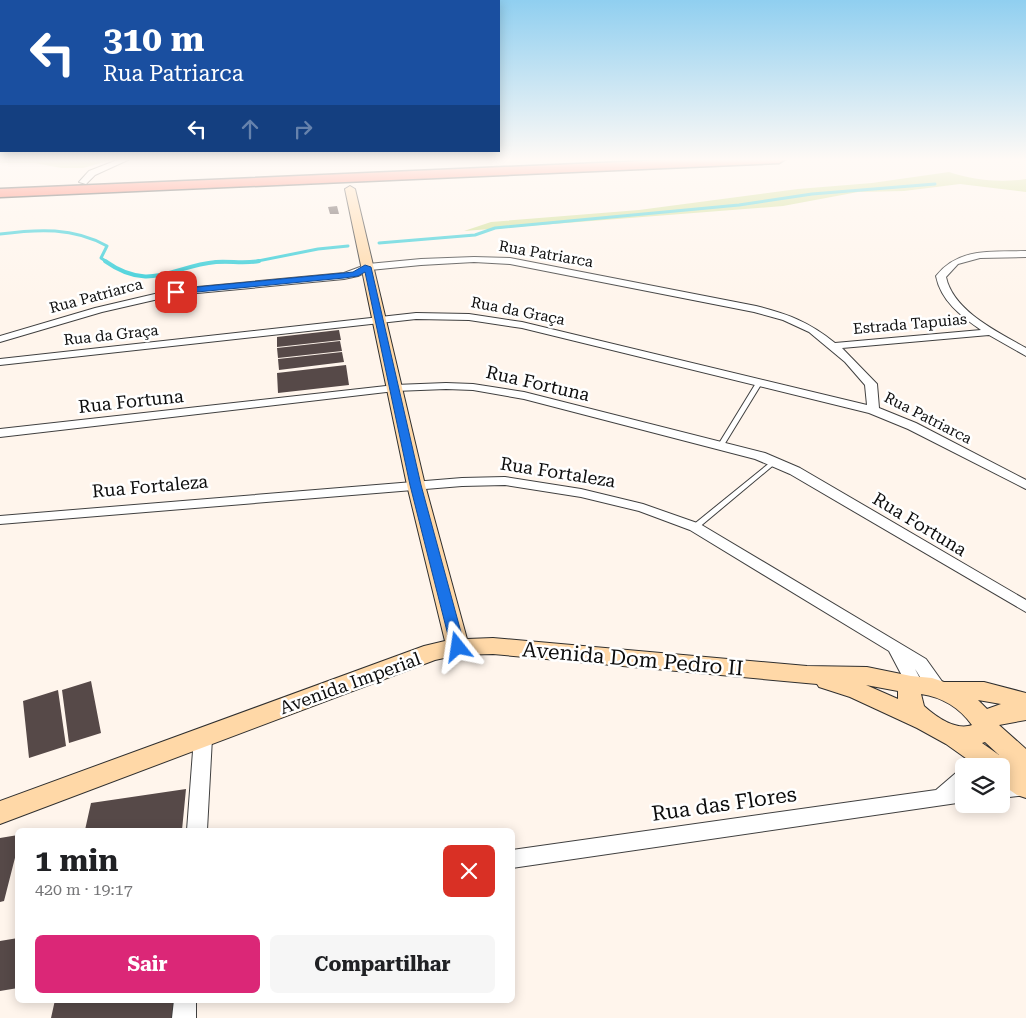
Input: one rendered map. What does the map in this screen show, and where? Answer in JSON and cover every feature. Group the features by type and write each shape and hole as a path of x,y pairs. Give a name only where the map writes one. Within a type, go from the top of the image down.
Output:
{"main road":[{"path":"354,207 416,485 458,647"},
{"name":"Avenida Dom Pedro II","path":"458,647 493,646 807,675 867,676 927,687"},
{"name":"Avenida Imperial","path":"0,813 432,652 458,647"},
{"name":"Avenida Dom Pedro II","path":"807,675 858,691 919,718 953,736"},
{"path":"919,718 910,704 908,695 927,687 984,690 1026,702"},
{"path":"927,687 973,710 985,725 1020,782"},
{"path":"953,736 968,737 980,734 985,725 999,714 1026,711"},
{"path":"953,736 977,758"}],"street":[{"path":"1026,254 980,255 955,262 941,276 945,291 961,308 991,332 1026,353"},
{"name":"Rua Patriarca","path":"0,339 151,296 200,289 344,276 355,274 368,267 458,258 486,258 510,261 756,309 787,318 813,330 849,360 871,384 873,410 912,426 1026,485"},
{"name":"Rua da Graça","path":"0,362 380,320 449,315 485,318 522,325 873,410"},
{"name":"Estrada Tapuias","path":"832,346 991,332"},
{"path":"1008,343 1026,344"},
{"name":"Rua Fortuna","path":"0,433 395,388 473,386 524,396 760,456 795,471 1026,607"},
{"name":"Rua Fortaleza","path":"0,520 416,485 505,480 581,492 642,508 695,527 895,646 927,687"},
{"path":"197,828 203,738"},
{"path":"942,796 955,785"},
{"name":"Rua das Flores","path":"515,859 955,795"},
{"path":"184,1018 185,1003"}],"lane":[{"path":"722,445 759,382"},
{"path":"695,527 774,462"}],"green space":[{"path":"665,207 777,207 464,231 491,222"}],"building":[{"path":"328,207 337,207 339,214 330,214"},
{"path":"339,330 341,340 277,347 277,337"},
{"path":"340,341 342,351 278,358 277,348"},
{"path":"342,352 344,362 279,370 278,359"},
{"path":"346,365 349,385 278,393 277,373"},
{"path":"91,681 101,733 69,743 62,690"},
{"path":"58,690 66,746 29,758 23,701"},
{"path":"186,789 182,828 85,828 91,803"},
{"path":"15,836 15,858 4,901 0,902 0,838"},
{"path":"15,938 15,988 0,991 0,941"},
{"path":"54,1003 179,1003 177,1018 51,1018"}],"waterway":[{"path":"379,243 475,235 495,228 723,207"},
{"path":"0,234 55,231 81,235 107,246 101,258 107,262"},
{"path":"257,261 318,249 348,246"},
{"path":"105,261 135,275 148,276 161,275 200,264 216,262"},
{"path":"216,262 257,261"},
{"path":"253,262 257,261"}],"route":[{"path":"176,292 344,276 355,274 368,267 416,485 458,647"}]}
